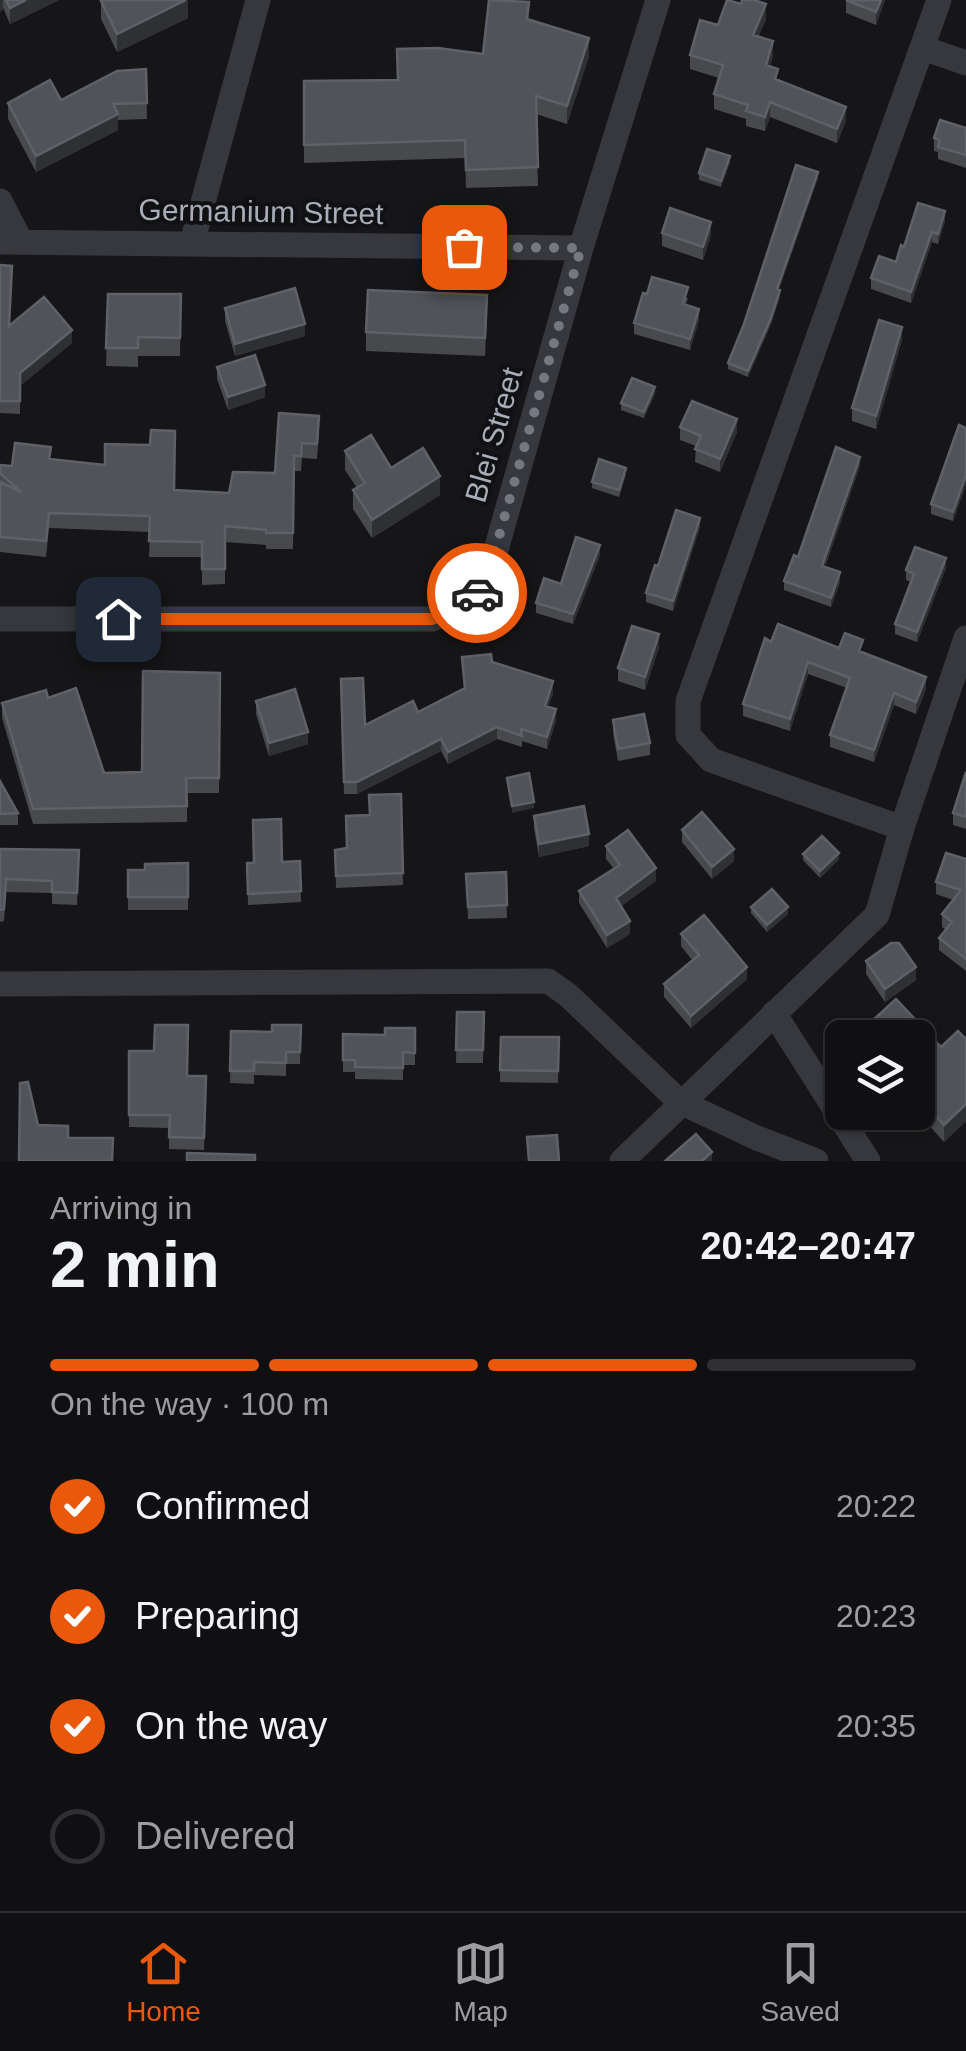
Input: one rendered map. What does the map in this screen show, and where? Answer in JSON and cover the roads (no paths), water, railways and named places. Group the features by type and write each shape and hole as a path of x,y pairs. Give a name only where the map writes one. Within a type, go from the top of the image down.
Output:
{"street":[{"path":"192,244 258,0"},
{"name":"Blei Street","path":"0,619 432,619 465,606 486,582 581,248 658,0"},
{"path":"902,828 711,760 688,735 688,701 939,0"},
{"path":"923,48 966,63"},
{"path":"0,201 10,242"},
{"name":"Germanium Street","path":"10,242 581,248"},
{"path":"622,1161 877,915 966,638"},
{"path":"0,984 548,980 568,994 680,1102 816,1161"},
{"path":"774,1013 868,1161"}]}
